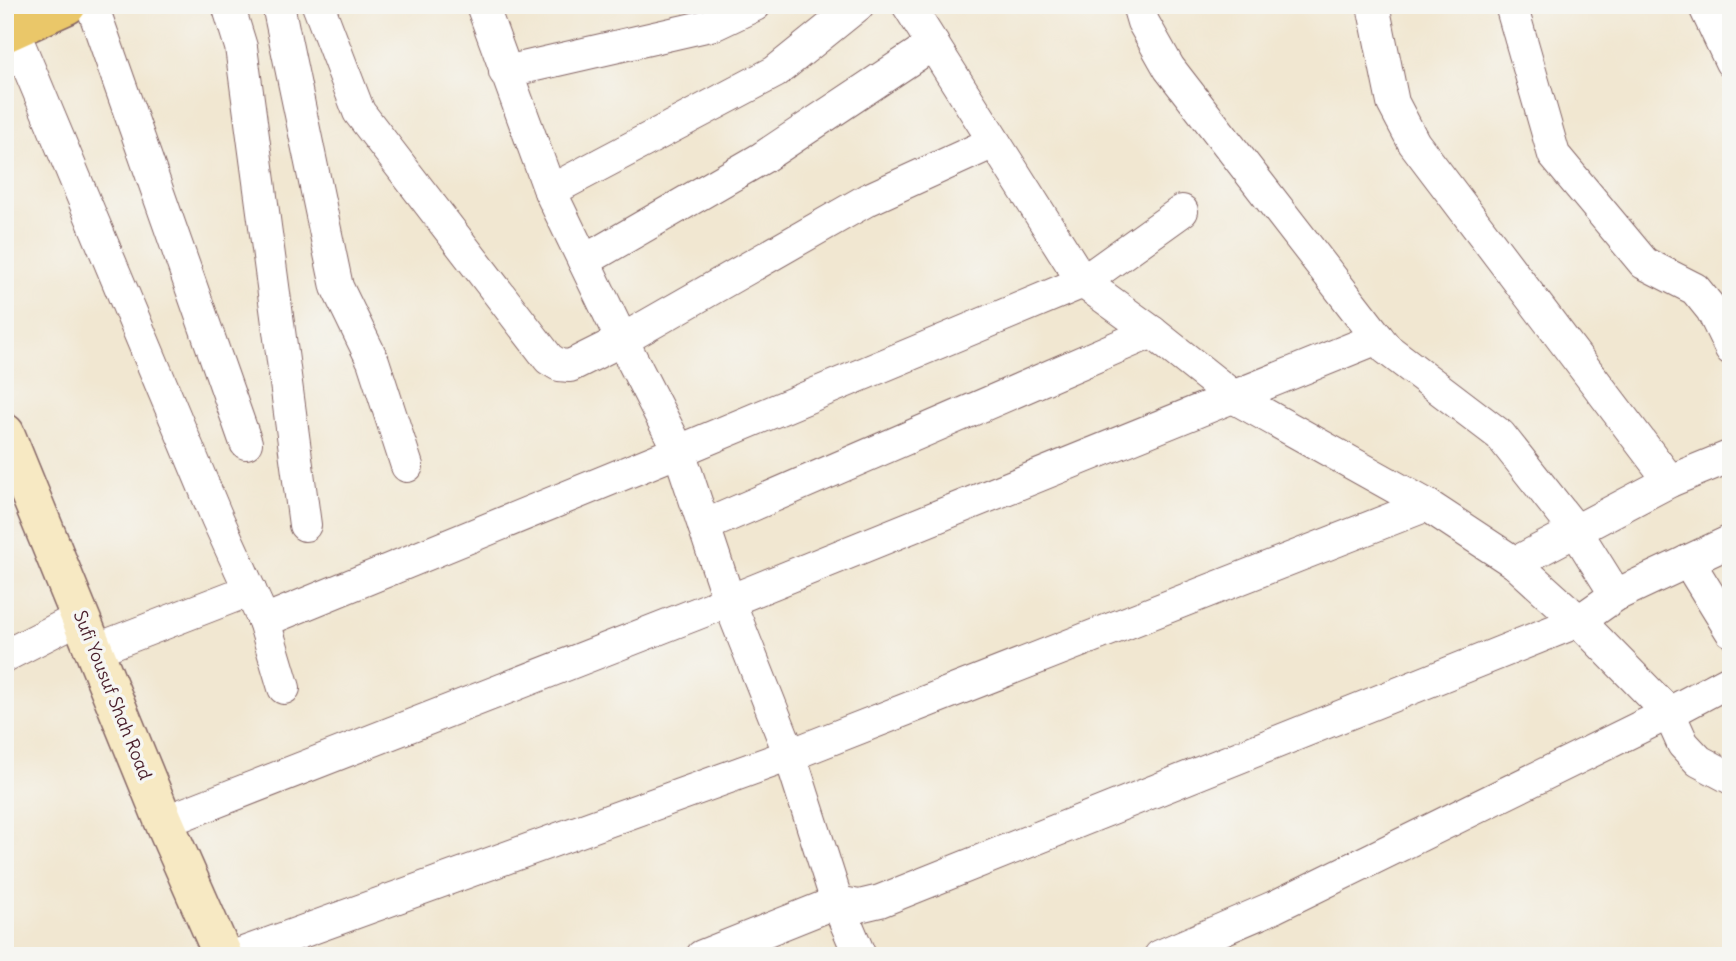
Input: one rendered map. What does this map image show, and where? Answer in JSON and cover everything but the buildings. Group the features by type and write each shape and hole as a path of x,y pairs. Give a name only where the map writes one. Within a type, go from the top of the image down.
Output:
{"highway":[{"path":"9,31 68,5"}],"main road":[{"name":"Sufi Yousuf Shah Road","path":"5,433 164,822 223,956"}],"street":[{"path":"92,5 246,443"},
{"path":"228,5 241,47 305,526"},
{"path":"278,5 337,287 373,361 407,466"},
{"path":"317,5 359,112 549,359 559,365 570,366 622,340 867,200 994,142"},
{"path":"482,5 550,191 679,451 729,601 790,755 837,902 860,956"},
{"path":"505,72 715,24 755,5"},
{"path":"550,191 775,72 858,5"},
{"path":"1138,5 1143,22 1169,68 1378,338 1387,349 1500,435 1576,531 1616,596"},
{"path":"1373,5 1393,103 1414,143 1670,481"},
{"path":"1511,5 1554,155 1644,263 1695,289 1712,310 1731,349"},
{"path":"1704,5 1731,62"},
{"path":"917,8 933,44 1083,282 1152,332 1234,398 1427,505 1515,563 1579,621 1669,713 1683,744 1699,761 1731,778"},
{"path":"9,31 264,621 284,688"},
{"path":"584,261 762,158 933,44"},
{"path":"264,621 1083,282 1182,211"},
{"path":"704,526 1152,332"},
{"path":"164,822 729,601 1378,338"},
{"path":"1515,563 1670,481 1731,456"},
{"path":"235,956 790,755 1427,505"},
{"path":"702,956 837,902 859,906 880,901 1579,621 1616,596 1731,541"},
{"path":"1688,561 1731,631"},
{"path":"5,656 250,590"},
{"path":"1160,956 1274,907 1731,680"}]}
